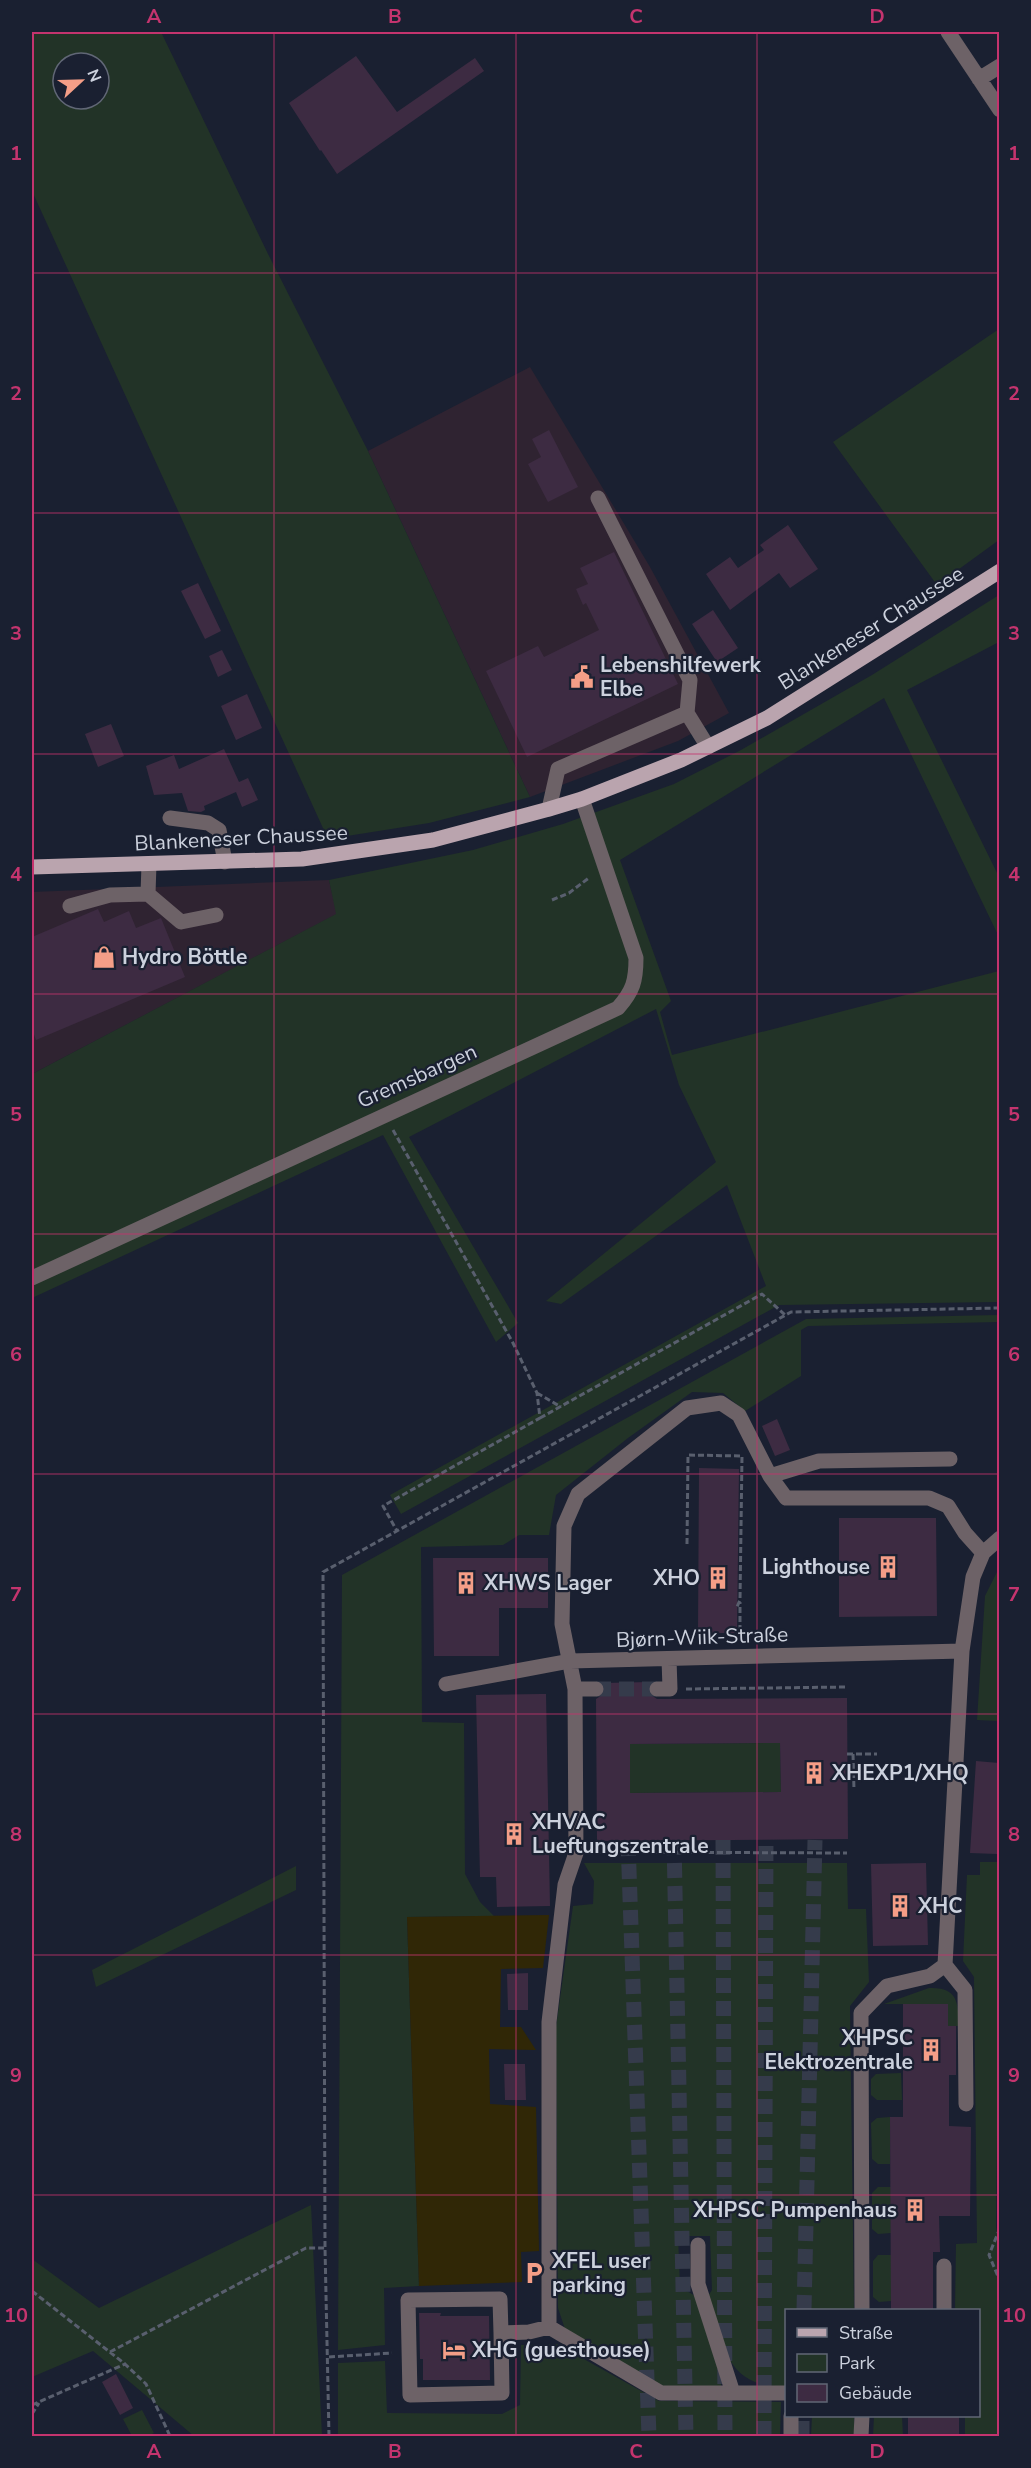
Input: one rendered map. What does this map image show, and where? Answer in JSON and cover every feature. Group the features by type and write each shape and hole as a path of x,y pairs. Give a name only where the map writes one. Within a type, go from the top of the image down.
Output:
{"main road":[{"name":"Blankeneser Chaussee","path":"32,867 302,859 365,852 433,840 582,799 681,760 767,718 999,571"}],"street":[{"path":"948,32 999,110"},
{"path":"979,79 999,66"},
{"path":"598,498 690,680 687,713 708,747"},
{"path":"549,809 558,769 687,713"},
{"name":"Gremsbargen","path":"32,1278 618,1008 628,996 636,979 636,958 582,799"},
{"path":"170,818 208,823 219,830 225,862"},
{"path":"148,894 149,864"},
{"path":"70,906 110,895 148,894 181,922 216,915"},
{"path":"549,2327 549,2022 565,1885 576,1852 575,1689 562,1624 564,1526 578,1494 687,1408 721,1403 739,1414 770,1476 786,1498 929,1498 948,1506 965,1533 983,1553"},
{"path":"770,1476 819,1461 950,1459"},
{"path":"966,2104 965,1990 945,1965 962,1651 973,1577 983,1553 999,1538"},
{"name":"Bjørn-Wiik-Straße","path":"446,1684 570,1661 962,1651"},
{"path":"663,1689 669,1659"},
{"path":"575,1689 596,1689"},
{"path":"862,2309 861,2013 887,1986 930,1976 945,1965"},
{"path":"698,2245 698,2284 733,2393"},
{"path":"944,2266 944,2309"},
{"path":"500,2299 501,2333 502,2393 410,2395 408,2300 500,2299"},
{"path":"501,2333 529,2332 549,2327 661,2393 785,2393"},
{"path":"791,2417 791,2436"},
{"path":"861,2436 862,2417"}],"path":[{"path":"552,900 569,893 587,881 605,864"},
{"path":"384,1114 513,1343 537,1393 540,1418"},
{"path":"397,1531 383,1506 762,1294 785,1315"},
{"path":"329,2436 325,2248 323,1572 791,1312 999,1308"},
{"path":"537,1393 561,1407"},
{"path":"687,1544 688,1455 742,1456 740,1657"},
{"path":"737,1607 740,1600"},
{"path":"663,1689 847,1687"},
{"path":"847,1754 877,1754"},
{"path":"853,1754 854,1790"},
{"path":"576,1852 847,1853"},
{"path":"999,2228 989,2254 999,2281"},
{"path":"110,2352 306,2248 325,2248"},
{"path":"32,2291 125,2364 146,2384 170,2436"},
{"path":"329,2357 409,2352"},
{"path":"32,2405 125,2364"},
{"path":"32,2414 40,2401"}],"shaded area":[{"path":"530,367 650,567 729,713 678,741 530,797 368,451"},
{"path":"329,880 337,914 34,1073 32,1069 32,892"}],"green space":[{"path":"32,32 161,32 268,254 368,451 530,797 429,823 328,839 32,191"},
{"path":"999,329 999,540 937,585 833,442"},
{"path":"999,595 999,642 907,690 999,877 999,937 884,698 620,860 671,1001 660,1012 672,1055 999,971 999,1302 779,1305 401,1514 390,1495 766,1286 727,1185 561,1304 546,1301 716,1162 679,1085 656,1009 409,1137 518,1323 496,1342 383,1135 32,1298 32,1069 34,1073 336,914 329,880 473,850 563,824 674,784 741,750 872,675"},
{"path":"999,1315 999,1322 808,1326 801,1330 801,1376 745,1411 723,1393 692,1392 628,1438 556,1495 549,1535 519,1535 503,1545 421,1547 422,1722 464,1723 465,1874 480,1902 494,1916 407,1917 419,2286 384,2288 385,2345 338,2350 342,1575 806,1319"},
{"path":"999,1568 999,1721 977,1720 985,1596"},
{"path":"780,1743 781,1792 630,1793 630,1744"},
{"path":"980,1862 1000,1862 996,2227 1000,2256 999,2436 965,2436 965,2417 980,2417 980,2309 955,2309 956,2244 977,2243 974,1977 963,1961 967,1875 980,1875"},
{"path":"584,1863 847,1863 848,1909 866,1909 869,1982 850,2006 854,2309 785,2309 785,2386 766,2385 750,2380 738,2371 730,2360 723,2346 708,2296 712,2290 710,2236 678,2236 680,2287 697,2297 721,2379 721,2388 661,2387 565,2329 558,2308 556,2027 573,1906 593,1904 594,1881"},
{"path":"296,1866 296,1890 96,1987 92,1970"},
{"path":"929,1988 939,1988 951,1993 957,2003 959,2026 948,2026 948,2004 884,2004"},
{"path":"901,2073 902,2100 877,2100 871,2095 871,2079 876,2074"},
{"path":"890,2117 890,2164 878,2164 872,2159 871,2123 877,2118"},
{"path":"878,2187 891,2187 891,2233 878,2234 872,2229 872,2193"},
{"path":"311,2205 322,2436 194,2436 93,2351 32,2377 32,2259 99,2308"},
{"path":"878,2255 891,2255 891,2301 879,2302 873,2297 873,2261"},
{"path":"557,2344 659,2401 781,2402 780,2436 338,2436 338,2363 385,2361 387,2413 502,2414 520,2405 521,2345"},
{"path":"142,2410 154,2433 148,2436 132,2436 123,2419"},
{"path":"812,2417 854,2417 854,2436 811,2436"},
{"path":"874,2417 902,2417 903,2436 873,2436"}],"sand":[{"path":"549,1915 543,1968 501,1969 500,2027 521,2027 536,2050 489,2049 490,2104 536,2107 539,2251 521,2252 522,2282 419,2286 407,1917"}],"building":[{"path":"356,56 397,112 475,58 484,71 337,174 289,103"},
{"path":"549,430 578,487 548,502 528,464 541,457 532,439"},
{"path":"788,525 818,569 790,588 779,573 730,610 706,574 730,557 738,568 764,550 760,545"},
{"name":"Lebenshilfewerk Elbe","path":"614,552 678,684 527,757 486,671 538,646 544,657 599,630 586,603 583,605 576,589 588,584 580,568"},
{"path":"198,583 221,631 205,639 181,591"},
{"path":"713,610 738,648 717,662 692,624"},
{"path":"222,650 232,670 218,677 209,656"},
{"path":"247,694 262,728 236,740 221,706"},
{"path":"111,724 124,756 98,767 85,734"},
{"path":"224,749 239,782 248,778 258,800 242,807 236,792 204,806 205,810 201,812 188,811 182,793 154,795 146,766 174,755 179,769"},
{"name":"Hydro Böttle","path":"98,909 104,922 129,911 136,928 161,918 185,977 36,1040 32,1029 32,937"},
{"path":"777,1419 790,1450 775,1456 762,1426"},
{"name":"XHO","path":"699,1468 739,1469 737,1633 698,1633"},
{"name":"Lighthouse","path":"839,1518 936,1518 937,1616 839,1617"},
{"name":"XHWS Lager","path":"433,1558 548,1558 548,1608 499,1608 499,1656 434,1656"},
{"name":"XHEXP1/XHQ","path":"650,1682 647,1688 648,1693 657,1699 847,1698 848,1839 597,1841 596,1699 605,1693 606,1688 603,1683","holes":["780,1743 781,1792 630,1793 630,1744"]},
{"name":"XHVAC Lueftungszentrale","path":"546,1694 550,1906 497,1907 496,1877 480,1877 476,1695"},
{"path":"976,1761 999,1763 997,1854 970,1853"},
{"name":"XHC","path":"926,1863 928,1945 873,1946 871,1864"},
{"path":"528,1973 528,2010 508,2010 507,1974"},
{"path":"903,2004 948,2004 948,2026 956,2026 956,2075 949,2075 949,2126 971,2127 970,2216 939,2216 940,2252 933,2252 933,2309 891,2309 890,2117 903,2117"},
{"path":"504,2064 525,2064 526,2100 505,2100"},
{"name":"XHG (guesthouse)","path":"419,2313 441,2313 440,2316 489,2316 490,2380 423,2380"},
{"path":"116,2374 133,2408 120,2415 102,2382"},
{"path":"908,2417 959,2417 959,2436 908,2436"}],"tunnel":[{"path":"596,1689 657,1689"},
{"path":"674,1840 686,2436"},
{"path":"723,1840 725,2436"},
{"path":"764,2436 766,1840"},
{"path":"804,2309 815,1840"},
{"path":"628,1841 649,2436"},
{"path":"802,2417 802,2436"}],"place":[{"name":"Lebenshilfewerk Elbe","path":"582,677"},
{"name":"Hydro Böttle","path":"104,957"},
{"name":"Lighthouse","path":"888,1567"},
{"name":"XHO","path":"718,1578"},
{"name":"XHWS Lager","path":"466,1583"},
{"name":"XHEXP1/XHQ","path":"814,1773"},
{"name":"XHVAC Lueftungszentrale","path":"514,1834"},
{"name":"XHC","path":"900,1906"},
{"name":"XHPSC Elektrozentrale","path":"931,2050"},
{"name":"XHPSC Pumpenhaus","path":"915,2210"},
{"name":"XFEL user parking","path":"534,2273"},
{"name":"XHG (guesthouse)","path":"454,2350"}]}
